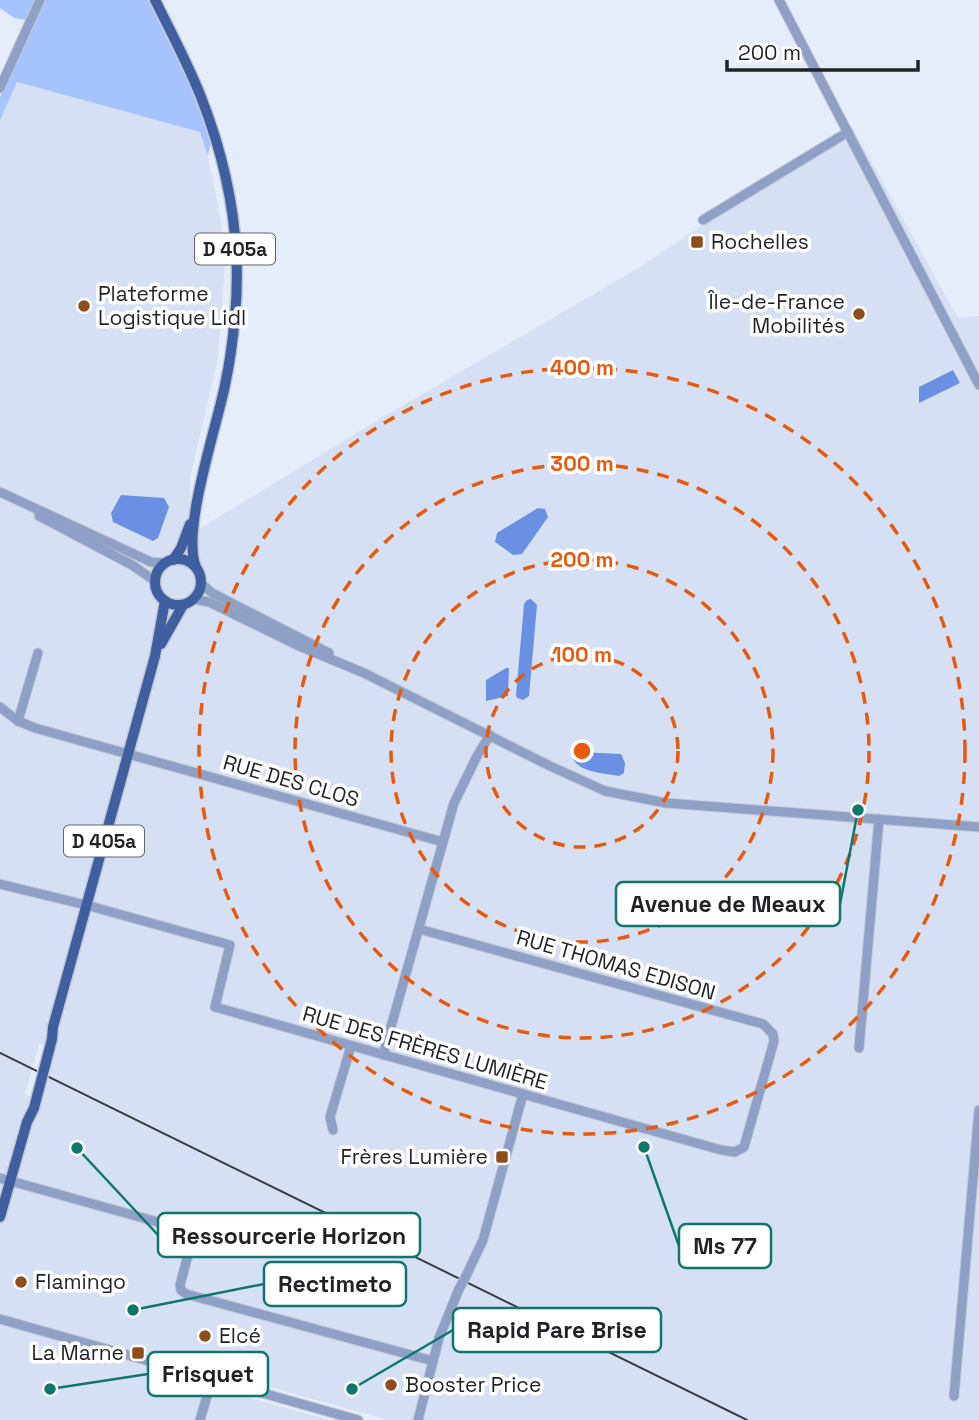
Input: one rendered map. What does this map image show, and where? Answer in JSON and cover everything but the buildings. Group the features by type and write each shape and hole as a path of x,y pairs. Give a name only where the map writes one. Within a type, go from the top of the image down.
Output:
{"main road":[{"name":"D 405a","path":"155,0 210,122 229,195 234,230 236,291 231,355 196,508 191,548 196,567"},
{"name":"D 405a","path":"169,562 181,548 196,508"},
{"path":"185,560 196,567 202,584 194,599 183,605 165,601 158,592 155,581 157,574 169,562 185,560"},
{"name":"D 405a","path":"5,1179 27,1122 129,754 155,656 165,601"},
{"name":"D 405a","path":"155,656 183,605"},
{"path":"0,1217 5,1179"}],"street":[{"path":"0,88 40,0"},
{"path":"779,0 979,385"},
{"path":"703,220 848,132"},
{"path":"0,494 151,562 169,562"},
{"path":"0,494 132,565 155,581"},
{"path":"202,584 212,593 295,634 364,673 605,791 666,803 979,827"},
{"path":"194,599 209,602 299,646 364,673"},
{"path":"18,721 38,653"},
{"name":"RUE DES CLOS","path":"0,707 18,721 35,728 443,842"},
{"path":"383,1055 454,803 490,735"},
{"path":"859,1048 878,819"},
{"path":"0,884 86,905"},
{"name":"RUE DES FRÈRES LUMIÈRE","path":"86,905 230,945 215,1006 735,1152 744,1147 769,1062"},
{"name":"RUE THOMAS EDISON","path":"419,929 763,1024 773,1034 769,1062"},
{"path":"333,1130 330,1117 351,1046"},
{"path":"418,1420 448,1312 483,1240 523,1094"},
{"path":"954,1396 979,1110"},
{"path":"5,1179 190,1231 193,1236 180,1285 186,1294 433,1361"},
{"path":"0,1320 358,1420"},
{"path":"201,1420 212,1379"}],"shaded area":[{"path":"0,0 36,0 27,20 14,18 0,8"},
{"path":"44,0 148,0 197,99 211,140 208,156 200,132 17,82 0,120 0,97"},
{"path":"17,82 200,132 209,161 221,222 225,264 218,359 190,478 190,513 185,525 199,529 368,426 640,267 851,125 958,318 979,316 979,1420 389,1420 219,1373 215,1388 329,1420 0,1420 0,120","holes":["39,1044 53,1050 39,1101 25,1094"]},
{"path":"953,370 960,383 919,403 919,387"},
{"path":"121,495 164,498 169,507 158,538 153,541 113,522 111,513"},
{"path":"538,508 545,509 548,517 522,554 513,555 495,542 497,533"},
{"path":"531,599 537,605 529,696 523,700 516,695 524,604"},
{"path":"509,668 508,696 486,701 486,680"},
{"path":"580,752 621,754 625,763 624,773 619,776 581,767 573,759 574,755"}],"railway":[{"path":"0,1053 747,1420"}],"place":[{"name":"Rochelles","path":"697,242"},
{"name":"Plateforme Logistique Lidl","path":"84,306"},
{"name":"Île-de-France Mobilités","path":"859,314"},
{"name":"Avenue de Meaux","path":"858,810"},
{"name":"Ms 77","path":"644,1147"},
{"name":"Ressourcerie Horizon","path":"77,1148"},
{"name":"Frères Lumière","path":"502,1157"},
{"name":"Flamingo","path":"21,1282"},
{"name":"Rectimeto","path":"133,1310"},
{"name":"Elcé","path":"205,1336"},
{"name":"La Marne","path":"138,1353"},
{"name":"Booster Price","path":"391,1385"},
{"name":"Frisquet","path":"50,1389"},
{"name":"Rapid Pare Brise","path":"352,1389"}]}
